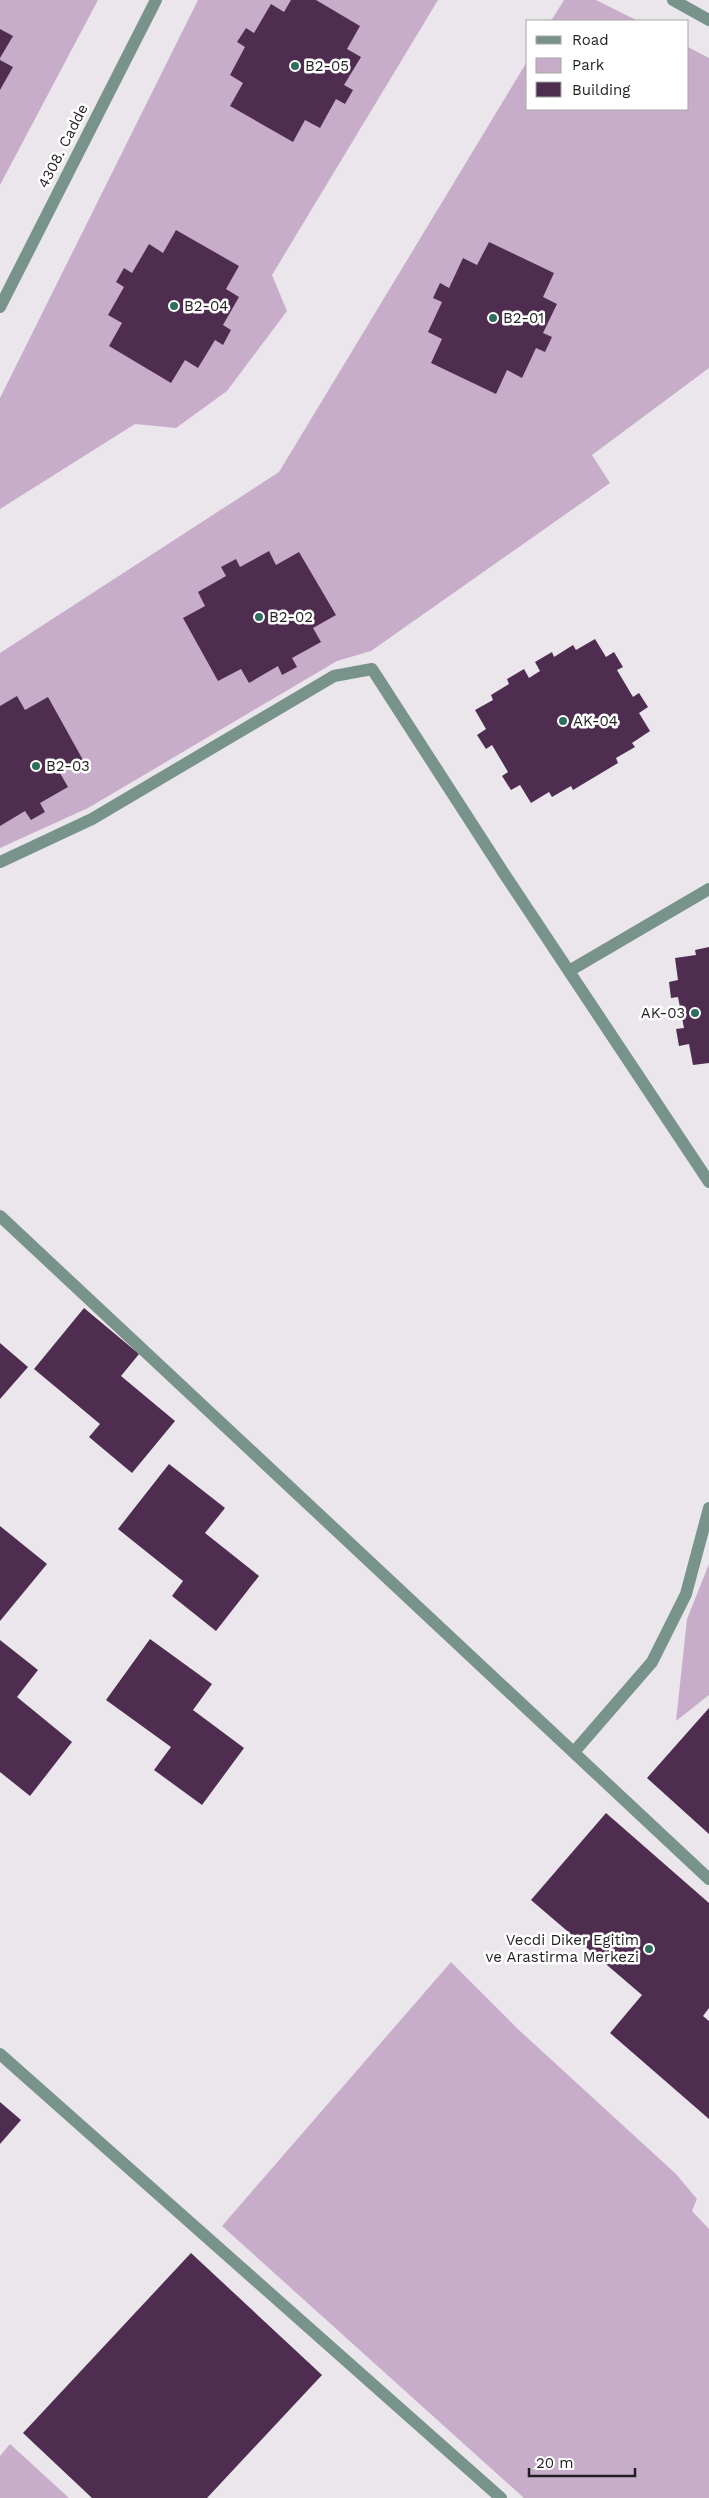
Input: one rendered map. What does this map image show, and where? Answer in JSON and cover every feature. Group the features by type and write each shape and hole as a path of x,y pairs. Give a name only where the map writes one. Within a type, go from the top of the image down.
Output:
{"street":[{"name":"4308. Cadde","path":"0,307 156,0"},
{"path":"673,0 709,20"},
{"path":"0,862 92,819 334,676 372,669 709,1182"},
{"path":"569,971 709,889"},
{"path":"0,1216 709,1879"},
{"path":"574,1752 652,1662 686,1594 709,1508"},
{"path":"0,2054 501,2498"}],"green space":[{"path":"0,0 98,0 0,185"},
{"path":"198,0 438,0 272,275 287,311 227,391 176,428 135,424 0,509 0,398"},
{"path":"564,0 596,0 636,20 552,20"},
{"path":"689,48 709,58 709,368 592,455 610,483 371,651 337,661 88,808 0,848 0,653 279,472 526,63 526,110 689,110"},
{"path":"709,1564 709,1695 676,1721 687,1619"},
{"path":"451,1962 520,2031 676,2174 697,2199 692,2211 709,2229 709,2498 524,2498 222,2226"},
{"path":"10,2444 69,2498 0,2498 0,2456"}],"building":[{"name":"B2-05","path":"291,0 316,0 360,26 347,49 361,57 344,85 353,90 345,104 336,99 320,128 305,120 293,142 230,106 243,83 230,75 245,47 237,42 246,28 254,33 271,4 284,12"},
{"path":"0,29 13,36 0,58"},
{"path":"0,60 13,67 0,90"},
{"name":"B2-04","path":"176,230 239,266 226,289 239,297 223,325 231,330 223,345 215,340 198,368 185,360 171,383 109,346 122,323 108,315 124,287 116,282 124,268 132,273 149,244 163,253"},
{"name":"B2-01","path":"489,242 554,273 543,297 557,304 543,333 552,337 545,352 536,348 522,378 507,370 496,394 431,363 442,339 428,332 442,302 433,298 440,283 449,288 463,258 477,265"},
{"name":"B2-02","path":"269,551 276,565 299,552 336,615 313,628 321,642 292,658 297,667 282,675 278,666 249,683 241,669 218,681 183,618 205,606 198,592 226,576 221,567 236,559 240,567"},
{"name":"AK-04","path":"595,639 606,657 614,652 623,667 617,670 633,697 639,693 648,707 639,713 650,731 632,743 635,747 616,758 618,763 573,790 571,786 552,797 549,792 531,803 520,785 511,790 502,776 508,772 492,745 486,749 477,735 486,729 475,710 493,700 491,695 509,684 507,679 524,669 529,678 540,671 535,662 552,652 554,657 573,645 576,650"},
{"name":"B2-03","path":"17,696 25,710 48,697 83,760 60,773 68,787 40,803 45,812 31,820 25,811 0,826 0,706"},
{"name":"AK-03","path":"709,947 709,1063 693,1065 689,1044 679,1046 676,1029 684,1028 678,997 671,998 669,982 678,980 675,958 696,955 695,950"},
{"path":"84,1308 139,1354 121,1376 175,1421 132,1473 89,1437 100,1424 34,1369"},
{"path":"0,1343 28,1367 0,1399"},
{"path":"169,1464 225,1508 205,1533 259,1576 216,1631 172,1596 183,1581 118,1529"},
{"path":"0,1526 47,1564 0,1621"},
{"path":"150,1639 212,1684 193,1710 244,1748 202,1805 154,1770 171,1747 106,1700"},
{"path":"0,1640 38,1670 17,1697 72,1742 30,1796 0,1772"},
{"path":"709,1708 709,1834 647,1778"},
{"name":"Vecdi Diker Egitim ve Arastirma Merkezi","path":"606,1813 709,1903 709,2008 703,2016 709,2021 709,2119 610,2033 642,1995 531,1900"},
{"path":"0,2102 21,2120 0,2144"},
{"path":"191,2253 322,2375 207,2498 92,2498 23,2433"}],"place":[{"name":"B2-05","path":"295,66"},
{"name":"B2-04","path":"174,306"},
{"name":"B2-01","path":"493,318"},
{"name":"B2-02","path":"259,617"},
{"name":"AK-04","path":"563,721"},
{"name":"B2-03","path":"36,766"},
{"name":"AK-03","path":"695,1013"},
{"name":"Vecdi Diker Egitim ve Arastirma Merkezi","path":"649,1949"}]}
